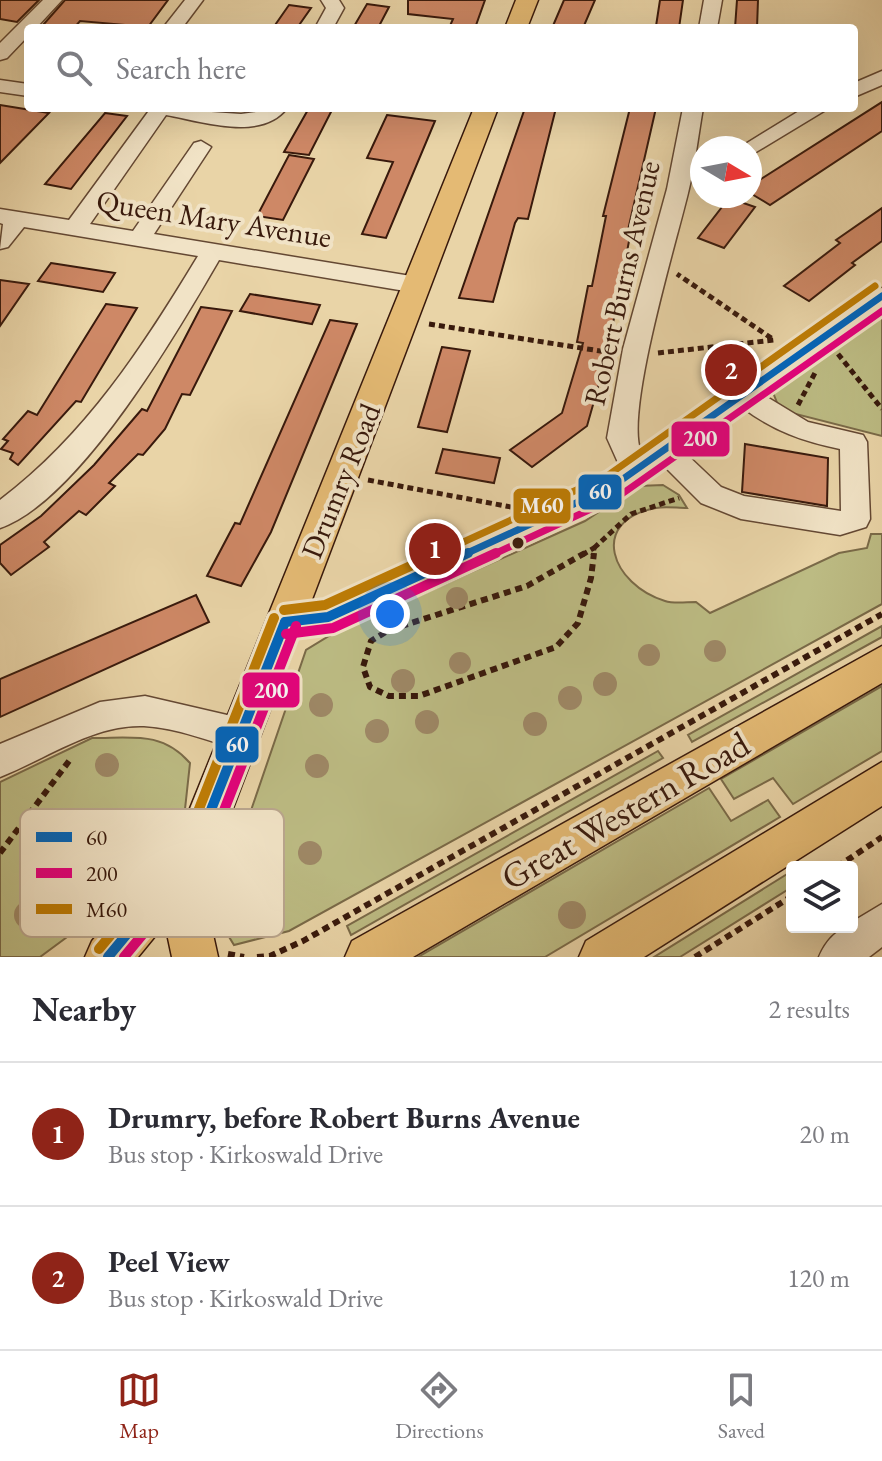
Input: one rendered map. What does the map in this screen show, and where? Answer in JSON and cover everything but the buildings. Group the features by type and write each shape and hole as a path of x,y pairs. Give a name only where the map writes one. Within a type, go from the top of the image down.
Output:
{"main road":[{"path":"518,24 527,0"},
{"name":"Drumry Road","path":"211,809 484,112"},
{"name":"Great Western Road","path":"368,957 882,663"},
{"path":"602,957 882,782"},
{"name":"Drumry Road","path":"108,957 125,937"},
{"name":"Drumry Road","path":"191,937 195,957"}],"street":[{"path":"29,24 53,0"},
{"path":"175,24 194,0"},
{"path":"326,24 335,8 330,0"},
{"path":"709,24 713,0"},
{"path":"0,54 24,30"},
{"path":"858,89 882,77"},
{"path":"0,86 24,89"},
{"path":"75,228 158,112"},
{"path":"189,112 251,121 270,116 274,112"},
{"name":"Robert Burns Avenue","path":"635,470 621,438 636,349 678,189 692,112"},
{"path":"762,139 803,112"},
{"path":"139,239 201,147"},
{"path":"678,189 690,182"},
{"path":"0,242 9,217"},
{"name":"Queen Mary Avenue","path":"9,217 417,285"},
{"path":"0,516 66,460 111,411 143,367 213,251"},
{"path":"285,622 328,617 613,486 882,296"},
{"path":"665,450 711,495 741,507 840,523 856,519 853,442 792,426 743,394"},
{"path":"0,761 102,718 131,711 151,712 240,734"},
{"path":"838,957 882,923"}],"path":[{"path":"829,344 882,409"},
{"path":"343,475 555,515"},
{"path":"594,548 591,578 578,623 556,647 419,696 389,696 370,687 363,667 371,641 389,630 527,586 594,548 605,533 637,508 685,497 675,490"},
{"path":"257,957 270,956 303,941 882,614"},
{"path":"33,809 102,718"},
{"path":"0,853 20,827"},
{"path":"846,861 882,837"},
{"path":"695,957 786,900"}],"shaded area":[{"path":"882,308 882,436 780,410 772,390 814,353"},
{"path":"663,485 679,495 687,508 660,507 634,515 621,526 615,539 615,553 621,568 632,582 647,593 669,602 696,602 710,613 839,553 867,548 871,534 882,534 882,604 284,932 284,809 251,809 306,650 329,636 585,521 638,486"},
{"path":"882,626 882,637 692,742 688,735"},
{"path":"882,686 882,751 793,804 773,778 734,799 721,779"},
{"path":"92,738 146,738 169,746 190,763 185,809 20,809 20,937 67,937 40,957 0,957 0,782"},
{"path":"658,751 663,758 351,935 347,926"},
{"path":"709,788 731,821 768,800 780,817 545,957 418,957"},
{"path":"786,875 786,891 680,957 654,957"},
{"path":"229,937 265,937 234,945"}],"transit line":[{"name":"M60","path":"284,610 325,605 607,476 875,286"},
{"name":"60","path":"285,622 328,617 613,486 882,296"},
{"name":"200","path":"286,634 333,628 619,496 882,311"},
{"name":"M60","path":"199,809 274,618"},
{"name":"60","path":"211,809 285,622"},
{"name":"200","path":"225,809 296,626"},
{"name":"M60","path":"99,949 109,937"},
{"name":"60","path":"108,957 125,937"},
{"name":"200","path":"124,957 141,937"}],"place":[{"name":"Peel View","path":"731,370"},
{"name":"Drumry, before Robert Burns Avenue","path":"435,549"}]}
